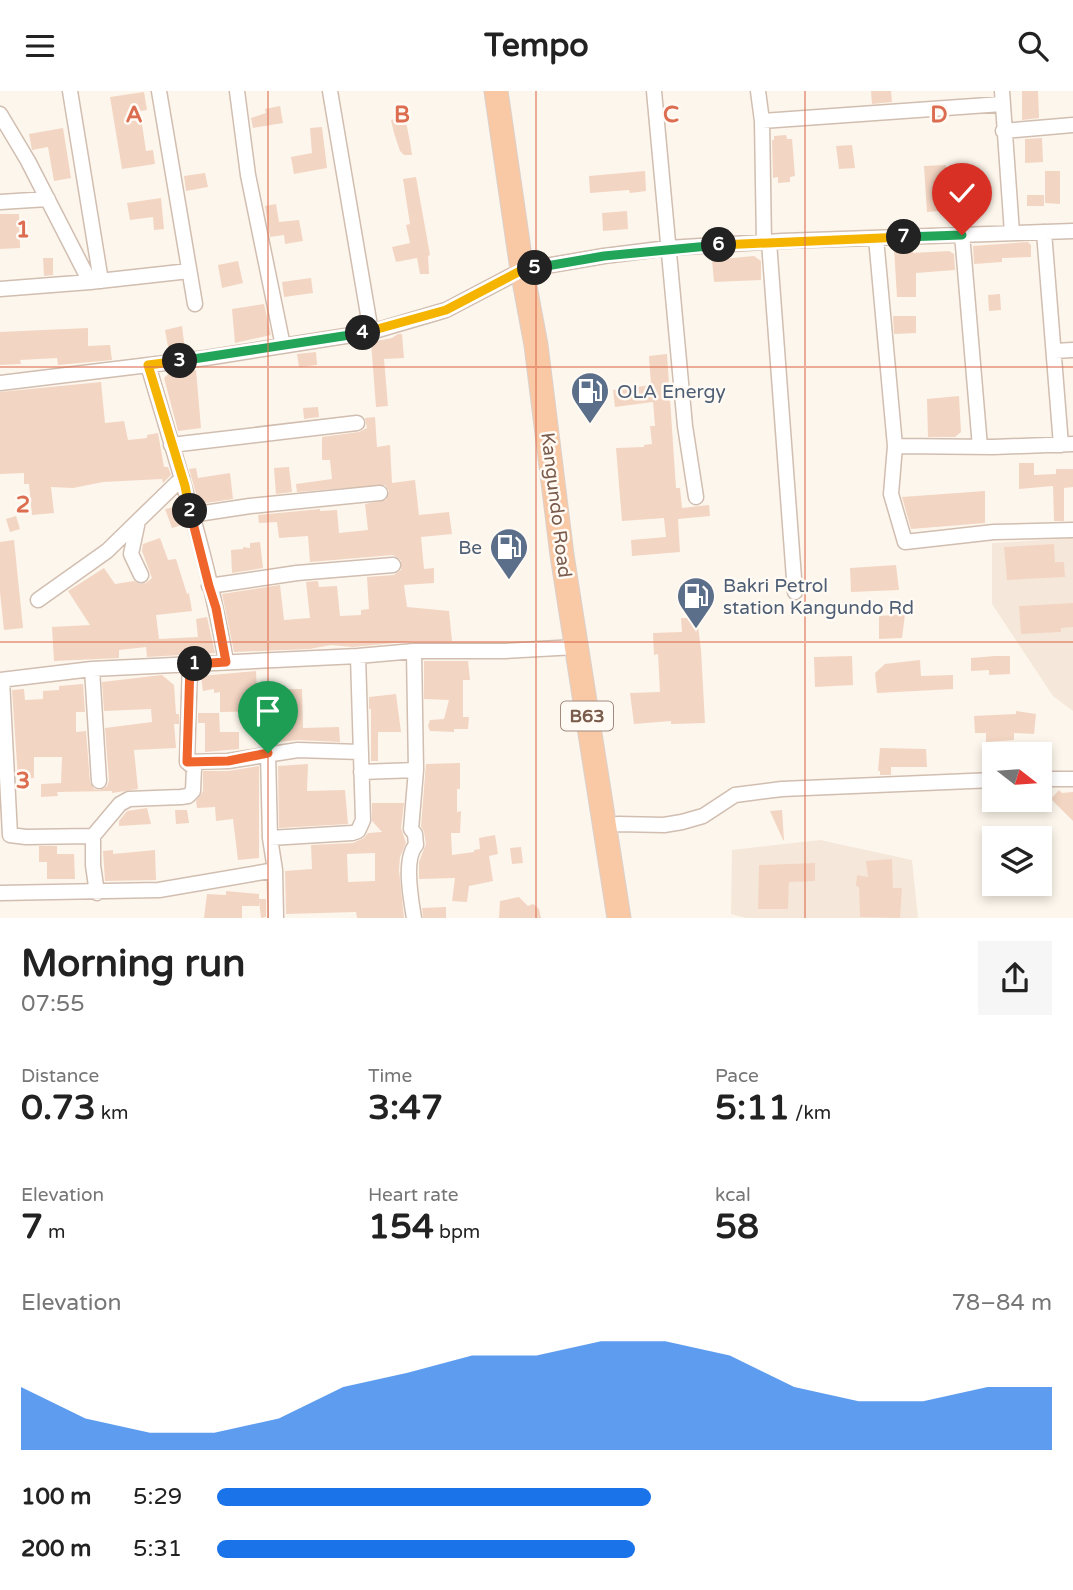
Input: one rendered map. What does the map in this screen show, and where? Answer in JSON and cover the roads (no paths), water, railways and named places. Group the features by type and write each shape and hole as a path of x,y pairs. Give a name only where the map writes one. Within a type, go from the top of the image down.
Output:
{"highway":[{"name":"Kangundo Road","path":"496,91 522,270 536,345 562,555 619,918"}],"street":[{"path":"71,91 96,282"},
{"path":"159,91 195,304"},
{"path":"237,91 248,175 283,345"},
{"path":"330,91 371,332"},
{"path":"654,91 685,426 696,497"},
{"path":"758,91 762,121 767,243 795,592"},
{"path":"762,121 1002,97 1012,233"},
{"path":"1,118 96,282"},
{"path":"1003,131 1073,125"},
{"path":"0,202 48,199"},
{"path":"0,383 148,365 371,332 446,310 522,270 668,249 1073,231"},
{"path":"895,446 1067,444 1054,351 1044,232"},
{"path":"962,235 980,447"},
{"path":"876,239 895,446 891,494 905,541 994,533 1073,530"},
{"path":"0,289 96,282 189,271"},
{"path":"1054,351 1073,350"},
{"path":"148,365 182,478 216,608 226,662"},
{"path":"171,445 357,423"},
{"path":"38,600 107,551 182,478"},
{"path":"191,515 250,506 380,493"},
{"path":"138,519 131,554 141,575"},
{"path":"209,586 297,573 393,565"},
{"path":"93,836 10,835 1,680 92,669 414,651 505,651 576,646"},
{"path":"414,651 416,770 411,828 415,834 416,845 412,849 409,871 414,918"},
{"path":"270,838 358,831 363,820 358,656"},
{"path":"187,762 190,664"},
{"path":"92,669 99,781"},
{"path":"187,762 228,761 298,750 360,752"},
{"path":"268,753 270,838 275,870 276,918"},
{"path":"97,893 93,836 120,804 129,799 188,796 193,791 194,768 187,762"},
{"path":"361,772 416,770"},
{"path":"1052,779 1073,779"},
{"path":"606,827 618,824 664,825 682,822 702,816 735,796 782,789 982,781"},
{"path":"0,893 159,890 275,870"}],"place":[{"name":"OLA Energy","path":"590,425"},
{"name":"Be","path":"509,581"},
{"name":"Bakri Petrol station Kangundo Rd","path":"696,630"}]}
